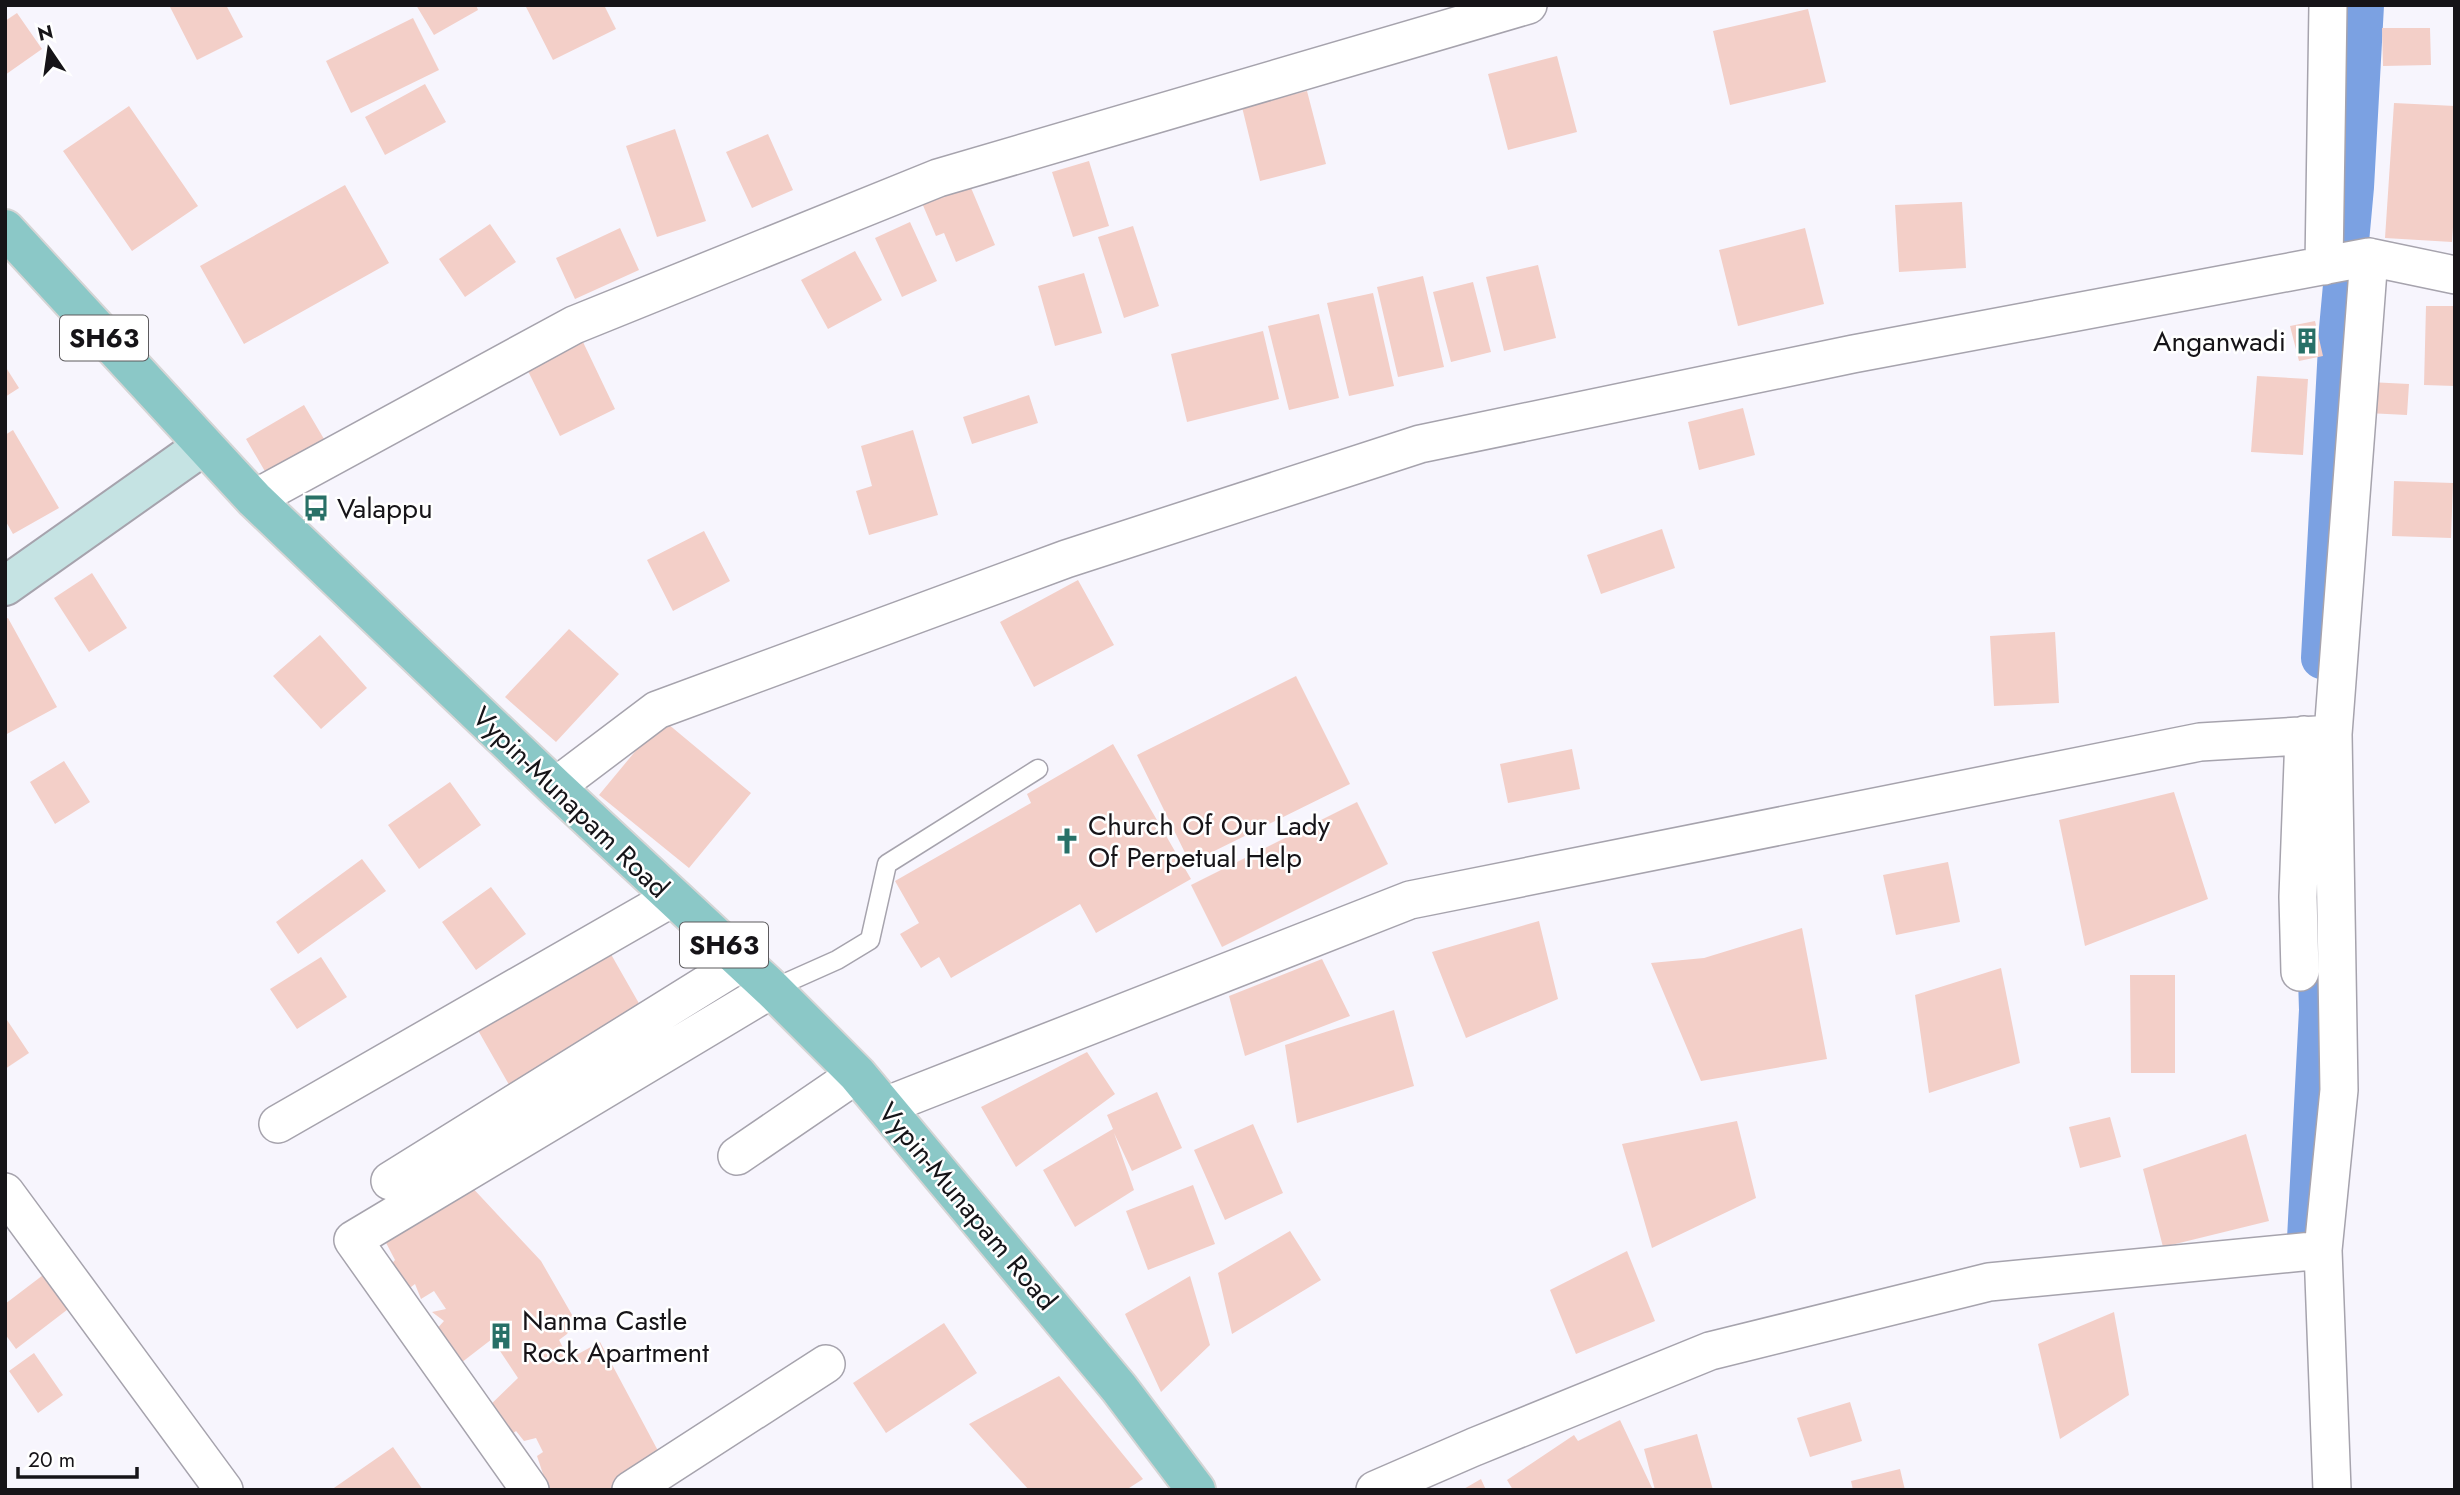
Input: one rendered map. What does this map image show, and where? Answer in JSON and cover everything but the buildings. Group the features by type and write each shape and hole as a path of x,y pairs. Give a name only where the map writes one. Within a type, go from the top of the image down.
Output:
{"main road":[{"name":"Vypin-Munapam Road","path":"5,229 254,499 672,898 772,989 857,1074 1119,1388 1196,1490"},
{"path":"5,586 204,446"}],"street":[{"path":"254,499 574,326 938,178 1528,5"},
{"path":"2324,266 2328,5"},
{"path":"2300,972 2298,897 2369,257"},
{"path":"555,787 657,710 1066,559 1420,444 1853,354 2369,257 2455,275"},
{"path":"885,1107 1410,900 2200,742 2318,735"},
{"path":"2318,735 2339,1090 2323,1250 2332,1490"},
{"path":"278,1124 672,898"},
{"path":"390,1181 743,962"},
{"path":"530,1490 353,1240 772,989"},
{"path":"737,1156 857,1074"},
{"path":"5,1192 224,1490"},
{"path":"1375,1490 1710,1351 1989,1282 2323,1250"},
{"path":"631,1490 826,1364"}],"lane":[{"path":"772,989 837,960 870,940 887,864 1038,769"}],"waterway":[{"path":"2322,658 2340,329 2353,187 2363,5"},
{"path":"2308,1239 2320,1010 2316,883"}],"place":[{"name":"Anganwadi","path":"2307,341"},
{"name":"Valappu","path":"316,508"},
{"name":"Church Of Our Lady Of Perpetual Help","path":"1067,841"},
{"name":"Nanma Castle Rock Apartment","path":"501,1336"}]}
